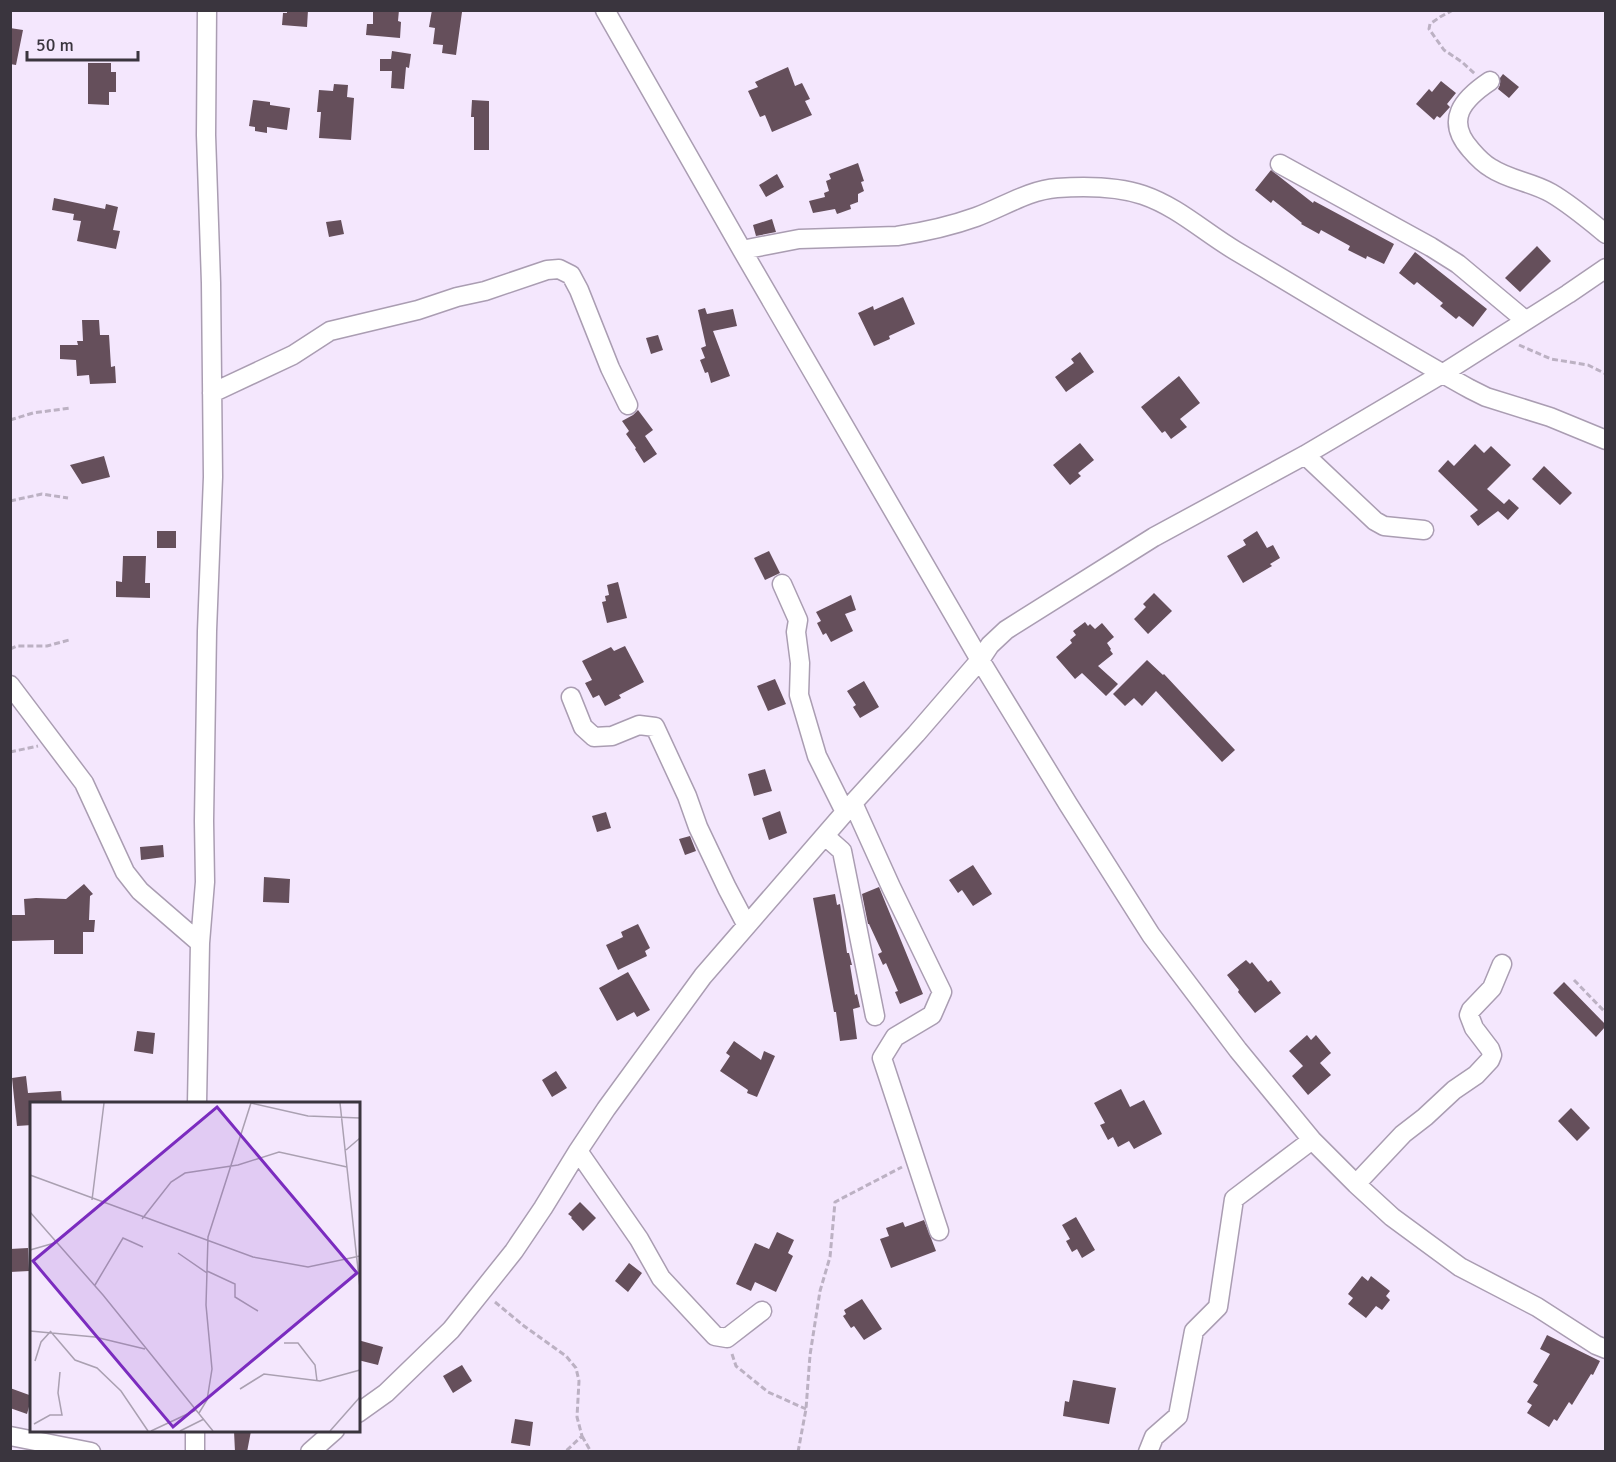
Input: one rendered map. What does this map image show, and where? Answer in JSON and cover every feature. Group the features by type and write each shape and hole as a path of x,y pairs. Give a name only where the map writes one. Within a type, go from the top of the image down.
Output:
{"street":[{"path":"197,1102 200,943 205,882 207,631 213,477 206,135 207,10"},
{"path":"605,10 980,660 1151,935 1238,1050 1312,1140 1392,1217 1460,1267 1537,1307 1605,1349"},
{"path":"1488,82 1461,106 1456,121 1467,146 1492,169 1533,184 1551,194 1605,234"},
{"path":"1280,164 1458,264 1525,320"},
{"path":"742,250 799,239 912,234 978,216 1043,190 1080,187 1123,190 1164,204 1184,215 1229,246 1442,374 1486,397 1550,417 1605,440"},
{"path":"360,1412 386,1393 451,1330 519,1242 578,1151 662,1030 703,976 746,924 916,734 980,660 990,645 1006,630 1154,537 1305,455 1442,374 1605,268"},
{"path":"212,393 293,355 330,332 418,310 456,297 515,282 547,270 559,269 571,275 579,290 610,368 628,405"},
{"path":"1305,455 1375,521 1384,526 1424,530"},
{"path":"782,584 798,620 796,632 800,663 798,694 817,756 849,808 891,887 942,992 932,1015 895,1037 882,1059 939,1231"},
{"path":"10,684 84,783 125,872 140,891 200,943"},
{"path":"571,697 583,727 594,737 612,736 639,725 655,727 703,837 746,924"},
{"path":"825,836 842,851 875,1016"},
{"path":"1356,1184 1403,1134 1480,1071 1490,1060 1492,1055 1490,1049 1474,1028 1469,1015 1492,988 1502,964"},
{"path":"1148,1452 1154,1437 1178,1416 1194,1331 1218,1306 1234,1199 1312,1140"},
{"path":"578,1151 639,1239 661,1278 715,1336 728,1338 762,1311"},
{"path":"195,1432 195,1452"},
{"path":"310,1452 334,1432"},
{"path":"10,1436 91,1452"}],"path":[{"path":"1453,10 1430,24 1429,29 1444,50 1488,82"},
{"path":"1502,335 1514,344 1551,359 1588,365 1605,374"},
{"path":"10,420 33,413 70,408"},
{"path":"10,501 42,495 68,498"},
{"path":"10,649 17,646 47,646 69,640"},
{"path":"10,752 55,742"},
{"path":"1574,980 1605,1013"},
{"path":"798,1452 806,1409 810,1355 820,1291 830,1257 835,1202 914,1160"},
{"path":"482,1291 524,1326 566,1356 576,1368 579,1381 577,1417 582,1436 591,1452"},
{"path":"728,1338 736,1366 768,1392 806,1409"},
{"path":"565,1452 582,1436"}],"building":[{"path":"287,10 308,10 307,27 282,25 283,13 287,13"},
{"path":"373,10 399,10 400,38 366,35 367,24 373,24"},
{"path":"432,10 462,12 456,55 442,53 443,45 433,44 435,28 429,27"},
{"path":"10,28 23,30 16,65 10,64"},
{"path":"392,51 411,54 409,68 406,67 404,89 391,88 392,71 380,71 380,59 391,59"},
{"path":"88,63 111,63 111,72 116,72 116,92 109,92 109,105 88,104"},
{"path":"788,67 795,86 802,83 810,99 805,101 812,115 772,132 765,115 760,117 748,91 758,87 755,82"},
{"path":"1503,74 1519,87 1509,98 1498,89"},
{"path":"1441,81 1456,93 1447,104 1450,107 1440,118 1437,116 1434,120 1416,104 1429,89 1432,92"},
{"path":"334,84 348,85 347,97 354,98 351,140 319,138 321,112 317,112 319,90 333,91"},
{"path":"253,100 290,108 287,130 267,127 267,133 255,131 255,127 249,126"},
{"path":"472,100 489,101 489,150 474,150"},
{"path":"858,163 864,181 861,182 864,191 858,194 858,202 850,205 851,209 837,214 835,209 813,213 809,201 825,197 824,193 829,191 826,181 831,179 829,174"},
{"path":"1271,170 1313,203 1314,201 1394,244 1384,264 1367,256 1366,259 1348,250 1350,246 1321,230 1319,234 1301,224 1273,200 1271,203 1255,190"},
{"path":"777,174 784,187 766,197 759,185"},
{"path":"54,198 105,209 106,204 118,207 113,230 120,231 116,249 77,241 81,221 73,220 74,214 52,210"},
{"path":"772,219 776,232 756,236 753,225"},
{"path":"341,220 344,234 329,237 326,222"},
{"path":"1537,246 1551,261 1520,292 1505,278"},
{"path":"1415,252 1487,309 1473,327 1459,316 1456,319 1440,306 1443,303 1417,282 1414,285 1399,273"},
{"path":"903,297 915,324 874,346 858,313 873,306 874,310"},
{"path":"705,308 707,314 733,309 737,326 713,331 730,376 711,383 708,372 705,373 700,360 705,358 701,348 706,346 698,310"},
{"path":"82,320 99,320 100,335 109,335 111,367 115,366 116,383 90,384 89,375 77,376 76,360 60,359 60,345 78,345 77,341 83,341"},
{"path":"658,335 663,350 651,354 646,338"},
{"path":"1080,352 1094,372 1066,392 1055,377 1074,363 1071,359"},
{"path":"1179,376 1200,403 1180,419 1187,427 1171,439 1165,431 1162,433 1141,407"},
{"path":"638,410 653,430 645,436 657,454 644,463 626,434 629,431 622,421"},
{"path":"1080,443 1094,460 1078,473 1081,476 1070,485 1053,465"},
{"path":"1475,444 1484,453 1491,446 1511,465 1487,489 1504,504 1509,499 1519,508 1508,520 1498,511 1478,526 1470,516 1478,510 1438,471 1448,460 1454,466"},
{"path":"104,456 110,477 82,484 70,465"},
{"path":"1544,466 1572,493 1560,505 1532,479"},
{"path":"157,531 176,531 176,548 157,548"},
{"path":"1257,531 1267,548 1273,545 1280,558 1270,564 1272,566 1243,583 1227,556 1246,545 1243,540"},
{"path":"769,551 780,573 765,580 754,558"},
{"path":"123,556 146,556 145,583 150,583 150,598 116,597 116,581 122,582"},
{"path":"618,582 627,618 607,623 602,602 606,601 605,596 609,595 607,585"},
{"path":"1154,593 1172,611 1148,634 1134,619 1146,607 1143,604"},
{"path":"851,595 856,610 845,614 853,631 831,642 826,633 823,635 817,623 821,621 816,612"},
{"path":"1085,622 1095,629 1102,623 1114,637 1107,643 1113,654 1098,666 1118,684 1106,696 1082,673 1075,679 1056,657 1072,643 1070,640 1076,635 1073,631"},
{"path":"625,646 644,682 619,695 621,698 605,706 599,695 593,698 585,683 592,680 582,661 611,647 614,651"},
{"path":"1147,660 1164,674 1235,750 1222,762 1156,691 1142,706 1134,698 1125,706 1113,694"},
{"path":"775,679 786,704 768,711 757,686"},
{"path":"864,681 879,707 860,718 853,707 856,705 847,691"},
{"path":"765,769 772,791 754,796 748,774"},
{"path":"780,811 787,833 769,840 762,818"},
{"path":"606,812 611,828 597,832 592,816"},
{"path":"690,836 696,851 685,855 679,839"},
{"path":"163,845 164,857 141,860 140,847"},
{"path":"973,865 992,894 973,906 962,890 958,893 949,880"},
{"path":"264,877 290,879 289,903 263,902"},
{"path":"84,884 93,894 90,896 89,920 95,920 94,932 83,932 83,954 54,954 54,940 11,941 10,915 25,915 24,899 66,899"},
{"path":"879,887 923,994 900,1004 895,992 898,991 886,963 883,965 878,954 882,952 868,924 862,894"},
{"path":"835,894 837,905 840,904 847,953 849,953 852,965 850,965 855,995 857,994 860,1007 853,1009 857,1039 840,1041 813,898"},
{"path":"638,924 650,948 645,951 647,956 618,970 606,945 623,937 621,932"},
{"path":"1246,960 1250,964 1252,962 1268,982 1271,980 1281,993 1255,1013 1227,975"},
{"path":"628,972 650,1010 637,1017 634,1012 617,1021 599,988"},
{"path":"1564,982 1605,1024 1596,1037 1553,993"},
{"path":"137,1031 155,1033 153,1054 134,1051"},
{"path":"1307,1035 1311,1040 1316,1035 1331,1053 1320,1063 1331,1075 1308,1095 1292,1076 1303,1066 1289,1051"},
{"path":"734,1041 761,1060 764,1051 775,1056 757,1097 747,1093 748,1090 720,1071 730,1056 726,1053"},
{"path":"556,1071 567,1088 552,1097 542,1080"},
{"path":"26,1076 28,1093 61,1091 62,1102 30,1102 30,1125 17,1126 12,1078"},
{"path":"1121,1089 1130,1107 1144,1100 1162,1134 1134,1149 1129,1141 1118,1147 1113,1137 1108,1140 1100,1125 1105,1123 1094,1103"},
{"path":"1571,1108 1590,1128 1577,1141 1558,1121"},
{"path":"580,1202 596,1218 583,1231 568,1214"},
{"path":"1076,1217 1095,1250 1082,1258 1077,1249 1072,1252 1066,1241 1070,1239 1062,1225"},
{"path":"924,1220 936,1251 891,1268 880,1239 889,1236 886,1228 903,1222 905,1227"},
{"path":"777,1232 794,1240 788,1253 793,1256 776,1292 755,1282 751,1291 736,1284 755,1243 769,1249"},
{"path":"28,1248 29,1271 10,1272 10,1249"},
{"path":"629,1263 642,1273 628,1292 615,1281"},
{"path":"1362,1276 1368,1281 1371,1276 1390,1291 1386,1296 1390,1300 1382,1310 1376,1306 1366,1318 1348,1304 1353,1298 1348,1294"},
{"path":"862,1299 882,1329 864,1340 854,1326 851,1328 843,1316 846,1314 844,1310"},
{"path":"1547,1335 1600,1361 1572,1405 1569,1402 1557,1421 1554,1419 1549,1427 1527,1413 1532,1405 1527,1402 1538,1385 1533,1382 1550,1354 1540,1349"},
{"path":"360,1341 383,1347 378,1365 360,1360"},
{"path":"462,1365 472,1381 453,1393 443,1376"},
{"path":"1073,1380 1116,1388 1109,1424 1063,1416 1065,1401 1069,1402"},
{"path":"10,1388 30,1395 27,1414 10,1408"},
{"path":"515,1419 533,1422 530,1446 511,1443"},
{"path":"234,1432 251,1432 247,1452 235,1452"}]}
